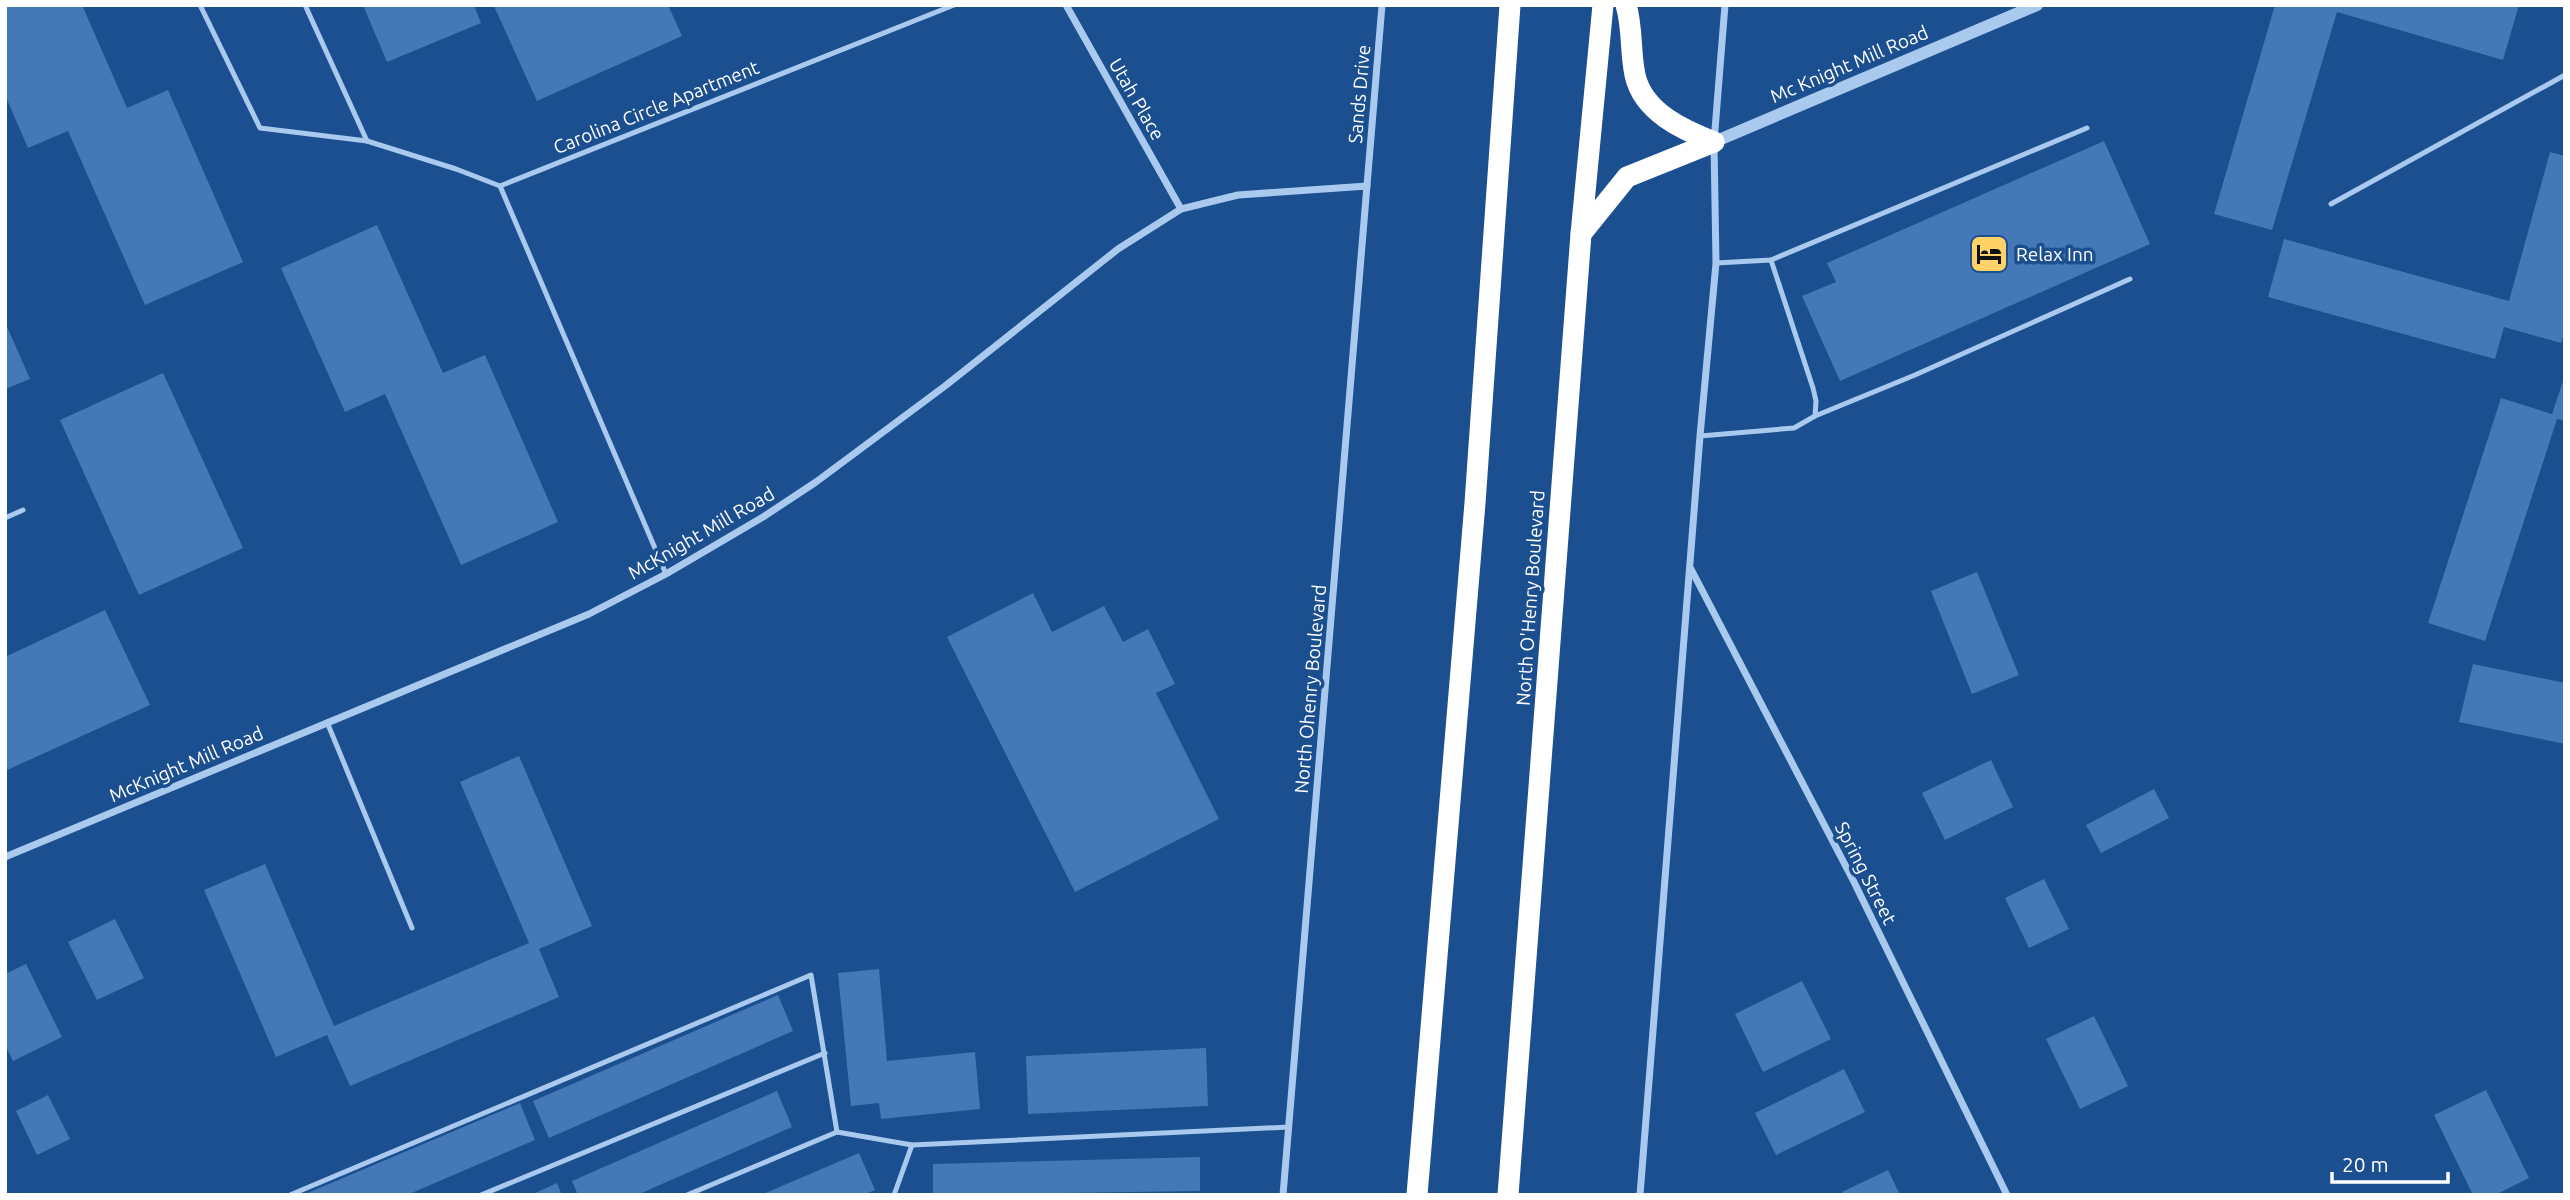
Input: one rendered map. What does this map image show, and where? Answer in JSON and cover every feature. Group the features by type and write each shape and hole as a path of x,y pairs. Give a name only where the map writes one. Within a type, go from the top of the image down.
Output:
{"highway":[{"path":"1417,1195 1475,503 1510,5"},
{"name":"North O'Henry Boulevard","path":"1508,1195 1581,234 1603,5"},
{"path":"1626,5 1631,22 1635,77 1644,98 1685,131 1714,142"},
{"path":"1581,234 1627,177 1714,142"}],"street":[{"name":"Utah Place","path":"1066,5 1181,209"},
{"name":"Sands Drive","path":"1367,186 1382,5"},
{"path":"1640,1195 1691,568 1699,436 1716,263 1714,142 1725,5"},
{"name":"Mc Knight Mill Road","path":"1714,142 2037,5"},
{"name":"McKnight Mill Road","path":"5,857 589,614 666,574 763,517 816,482 945,387 1118,249 1181,209 1238,195 1367,186"},
{"name":"North Ohenry Boulevard","path":"1283,1195 1367,186"},
{"name":"Spring Street","path":"1691,568 1854,881 2007,1195"}],"lane":[{"path":"201,5 260,128 367,141 500,186 666,574"},
{"path":"304,5 367,141"},
{"name":"Carolina Circle Apartment","path":"500,186 954,5"},
{"path":"2331,204 2565,75"},
{"path":"1716,263 1771,260 2087,128"},
{"path":"1771,260 1813,388 1815,416"},
{"path":"1699,436 1794,428 1815,416 1915,375 2130,279"},
{"path":"5,518 23,510"},
{"path":"327,722 412,928"},
{"path":"290,1195 811,975 837,1132"},
{"path":"481,1195 825,1053"},
{"path":"687,1195 837,1132 912,1145 1289,1127"},
{"path":"894,1195 912,1145"}],"building":[{"path":"5,5 82,5 127,108 168,90 243,262 145,305 68,131 28,148 5,95"},
{"path":"363,5 474,5 481,23 387,62"},
{"path":"668,5 682,36 537,101 494,6"},
{"path":"2275,5 2519,5 2503,60 2337,12 2272,230 2214,214"},
{"name":"Relax Inn","path":"2104,141 2150,244 1840,381 1802,296 1836,282 1827,263"},
{"path":"2550,152 2565,156 2565,330 2561,343 2504,327 2495,359 2268,297 2284,239 2509,301"},
{"path":"377,225 443,373 485,355 558,522 461,565 385,394 345,412 281,268"},
{"path":"5,322 30,379 5,389"},
{"path":"163,373 243,548 139,595 60,420"},
{"path":"2565,375 2565,421 2557,419 2485,641 2428,623 2501,398 2552,414"},
{"path":"1977,572 2019,675 1972,694 1931,591"},
{"path":"1033,593 1052,632 1104,606 1123,642 1148,629 1175,684 1156,693 1219,819 1075,892 947,637"},
{"path":"105,610 150,705 5,771 5,657"},
{"path":"2473,664 2565,683 2565,744 2459,722"},
{"path":"519,756 592,926 539,949 559,997 350,1086 327,1035 276,1057 204,890 265,864 334,1026 529,943 460,782"},
{"path":"1991,760 2013,807 1945,840 1922,793"},
{"path":"2154,789 2169,818 2101,853 2086,825"},
{"path":"2044,879 2069,929 2029,948 2005,898"},
{"path":"115,919 144,978 97,1000 68,942"},
{"path":"26,964 62,1037 13,1061 5,1045 5,974"},
{"path":"879,969 887,1061 975,1052 980,1109 881,1119 879,1103 851,1106 838,973"},
{"path":"1802,981 1831,1039 1763,1072 1735,1014"},
{"path":"778,995 793,1031 549,1138 533,1101"},
{"path":"2094,1016 2128,1086 2080,1109 2046,1039"},
{"path":"1206,1048 1208,1106 1028,1114 1026,1056"},
{"path":"1844,1069 1865,1112 1776,1155 1755,1113"},
{"path":"2486,1090 2529,1178 2495,1195 2473,1195 2434,1115"},
{"path":"777,1091 792,1127 637,1195 578,1195 572,1181"},
{"path":"48,1095 70,1139 37,1155 16,1111"},
{"path":"520,1103 535,1140 407,1195 303,1195"},
{"path":"859,1153 875,1190 863,1195 761,1195"},
{"path":"1200,1157 1200,1191 933,1195 933,1164"},
{"path":"1888,1170 1900,1195 1843,1195 1842,1192"},
{"path":"557,1183 562,1195 531,1195"}],"place":[{"name":"Relax Inn","path":"1989,254"}]}
